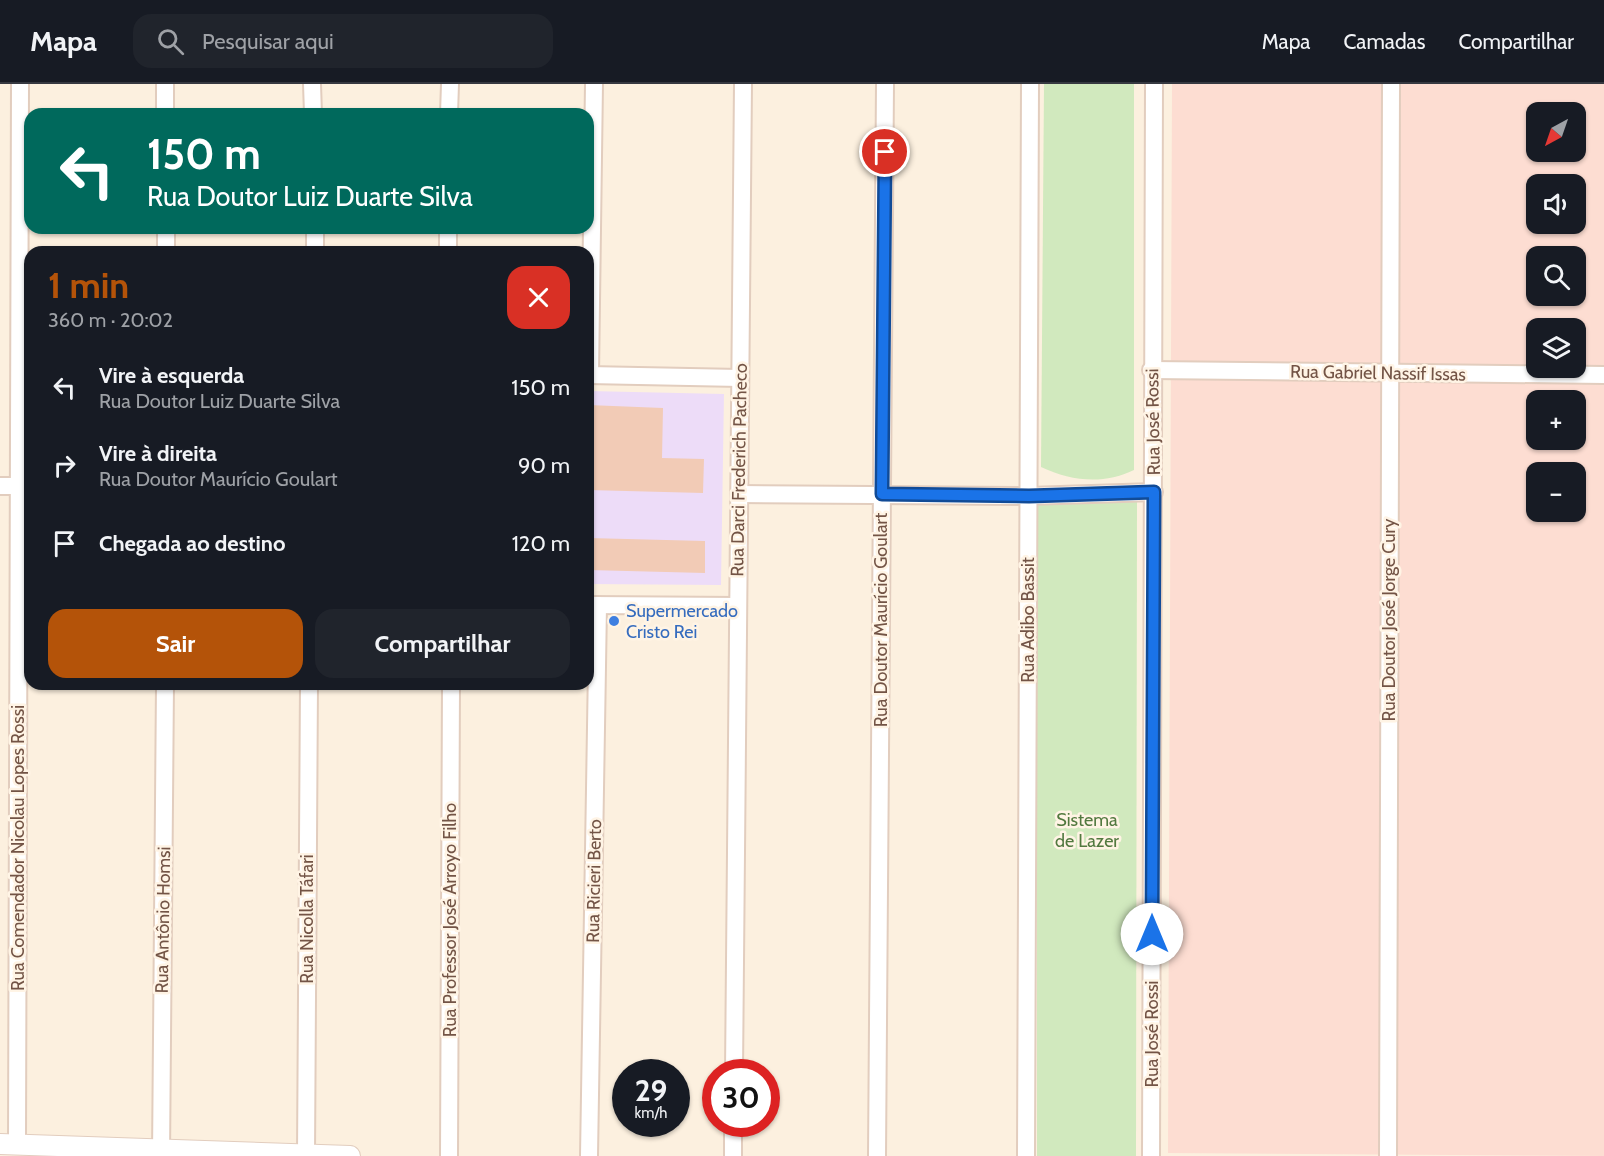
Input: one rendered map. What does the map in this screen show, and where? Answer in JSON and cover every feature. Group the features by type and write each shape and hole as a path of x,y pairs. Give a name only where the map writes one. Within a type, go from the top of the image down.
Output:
{"street":[{"name":"Rua Comendador Nicolau Lopes Rossi","path":"8,1144 24,486 20,84"},
{"path":"165,84 165,108"},
{"path":"312,84 313,108"},
{"path":"449,108 450,84"},
{"path":"594,84 594,108"},
{"name":"Rua Darci Frederich Pacheco","path":"734,1059 743,84"},
{"name":"Rua Doutor Maurício Goulart","path":"877,1156 885,84"},
{"name":"Rua Adibo Bassit","path":"1026,1156 1030,84"},
{"name":"Rua José Rossi","path":"1151,1156 1154,492 1151,370 1154,84"},
{"name":"Rua Doutor José Jorge Cury","path":"1388,1156 1391,84"},
{"name":"Rua Gabriel Nassif Issas","path":"1151,370 1604,375"},
{"path":"594,375 740,378"},
{"path":"0,486 24,486"},
{"path":"739,494 1029,496 1154,492"},
{"path":"594,605 738,606"},
{"name":"Rua Antônio Homsi","path":"160,1154 165,690"},
{"name":"Rua Nicolla Táfari","path":"306,1155 309,690"},
{"name":"Rua Professor José Arroyo Filho","path":"449,1156 451,690"},
{"name":"Rua Ricieri Berto","path":"589,1156 592,690"},
{"path":"733,1137 733,1156"},
{"path":"8,1144 160,1154 350,1156"}],"shaded area":[{"path":"1172,84 1604,84 1604,1156 1168,1153"},
{"path":"594,391 724,394 721,585 594,584"}],"green space":[{"path":"1044,84 1134,84 1134,470 1111,478 1075,478 1041,467"},
{"name":"Sistema de Lazer","path":"1137,501 1136,1156 1037,1156 1037,505"}],"building":[{"path":"594,405 663,408 662,458 704,459 703,493 594,490"},
{"path":"594,538 705,541 705,573 594,570"}],"place":[{"name":"Supermercado Cristo Rei","path":"614,621"}],"route":[{"path":"885,152 882,494 1029,496 1154,492 1152,934"}]}
